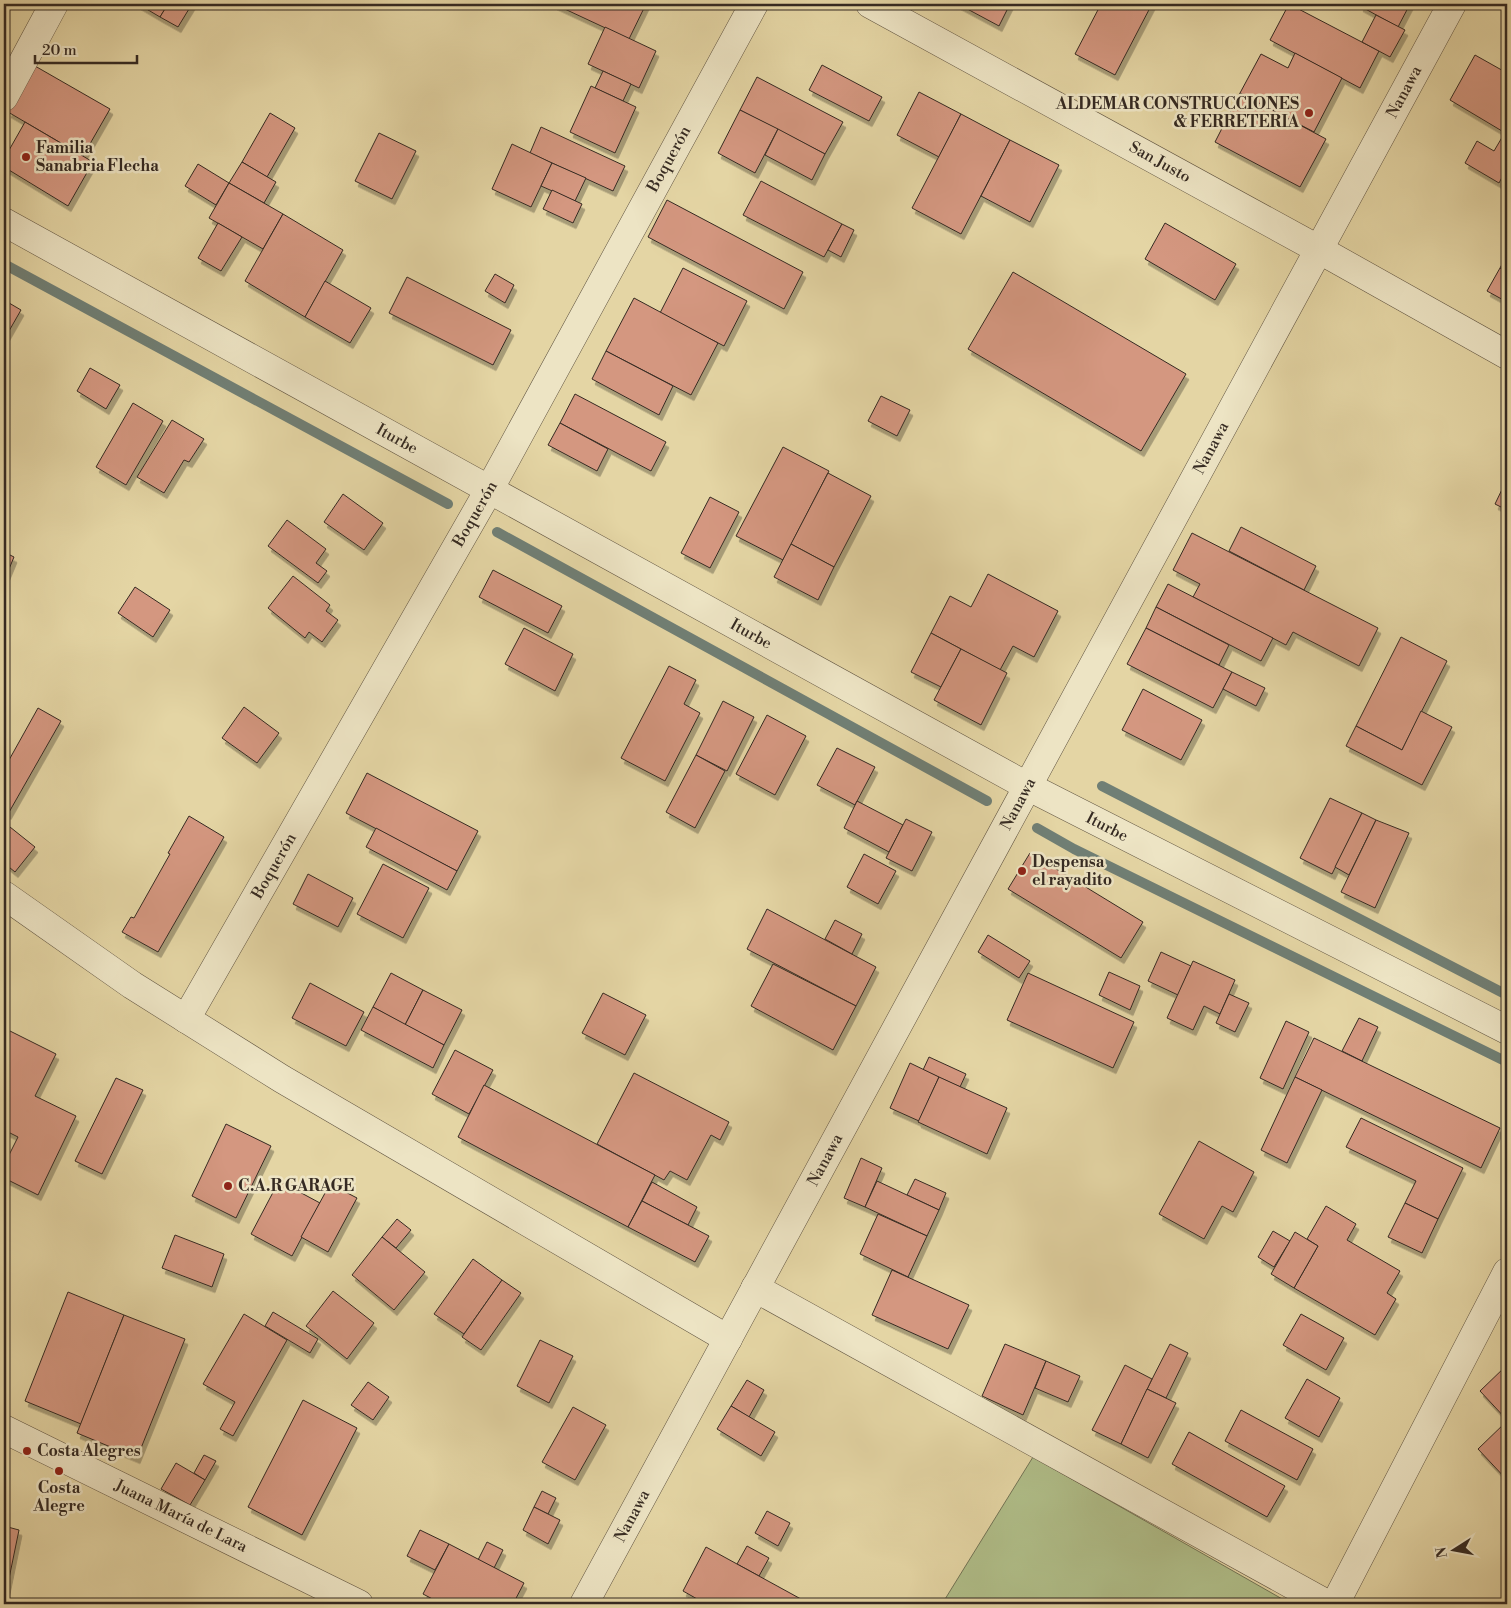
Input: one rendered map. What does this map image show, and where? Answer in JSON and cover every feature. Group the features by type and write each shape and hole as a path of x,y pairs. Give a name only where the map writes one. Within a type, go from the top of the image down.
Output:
{"street":[{"path":"4,97 54,4"},
{"name":"Boquerón","path":"186,1019 489,490 754,4"},
{"name":"San Justo","path":"870,4 1318,249 1507,355"},
{"name":"Nanawa","path":"584,1604 1452,4"},
{"name":"Iturbe","path":"4,222 1027,786 1507,1030"},
{"path":"4,895 132,985 282,1079 728,1339"},
{"path":"1335,1604 1507,1272"},
{"path":"755,1288 1327,1604"},
{"name":"Juana María de Lara","path":"4,1429 359,1604"}],"green space":[{"path":"1033,1457 1291,1604 942,1604"}],"building":[{"path":"138,4 168,4 160,17"},
{"path":"168,4 192,4 178,27 160,17"},
{"path":"554,4 646,4 629,39"},
{"path":"958,4 1010,4 999,26"},
{"path":"1101,4 1152,4 1115,75 1075,54"},
{"path":"1289,4 1379,51 1360,88 1270,40"},
{"path":"1361,4 1410,4 1398,27 1360,6"},
{"path":"1376,15 1405,30 1390,57 1362,42"},
{"path":"605,27 656,51 639,88 588,64"},
{"path":"1295,53 1342,78 1314,132 1240,93 1261,54 1288,68"},
{"path":"1475,55 1507,73 1507,134 1450,100"},
{"path":"822,65 882,97 869,121 809,90"},
{"path":"35,66 110,109 83,156 8,112"},
{"path":"603,71 631,84 623,101 595,88"},
{"path":"757,77 843,122 825,154 740,110"},
{"path":"591,86 636,107 615,153 570,132"},
{"path":"919,92 961,114 939,157 897,135"},
{"path":"1240,93 1326,139 1300,187 1215,142"},
{"path":"740,110 778,129 755,173 718,153"},
{"path":"270,113 295,128 267,177 242,162"},
{"path":"961,114 1010,140 961,234 912,208"},
{"path":"25,122 93,162 68,206 4,167 4,159"},
{"path":"541,127 625,166 613,191 530,153"},
{"path":"778,129 825,154 812,180 765,155"},
{"path":"379,133 416,151 392,199 355,181"},
{"path":"1504,134 1507,136 1507,168 1499,183 1465,163 1477,141 1494,151"},
{"path":"1010,140 1059,165 1030,222 981,196"},
{"path":"512,144 552,163 531,207 492,189"},
{"path":"242,162 276,182 264,203 229,183"},
{"path":"552,163 586,178 575,201 541,186"},
{"path":"198,164 229,183 216,205 185,186"},
{"path":"761,181 842,224 824,257 743,215"},
{"path":"229,183 283,214 263,249 209,218"},
{"path":"552,190 582,204 573,223 543,209"},
{"path":"667,200 803,272 784,309 648,237"},
{"path":"283,214 343,250 305,317 245,281"},
{"path":"218,223 242,237 221,271 198,258"},
{"path":"1165,223 1236,264 1215,300 1145,259"},
{"path":"842,224 854,230 841,257 828,250"},
{"path":"1507,255 1507,273 1500,268"},
{"path":"683,268 747,301 724,346 660,313"},
{"path":"1500,268 1507,273 1507,302 1487,291"},
{"path":"1013,272 1186,374 1141,451 968,349"},
{"path":"495,274 514,285 505,303 485,291"},
{"path":"407,277 511,330 493,365 389,313"},
{"path":"325,281 371,308 350,343 305,317"},
{"path":"634,298 718,343 691,395 606,351"},
{"path":"4,300 21,310 5,338 4,337"},
{"path":"606,351 673,386 659,415 592,379"},
{"path":"90,368 120,385 106,409 77,391"},
{"path":"575,394 666,442 651,471 560,423"},
{"path":"881,396 910,410 897,436 868,421"},
{"path":"133,403 163,421 126,485 96,467"},
{"path":"172,420 204,439 189,462 184,460 164,493 137,477"},
{"path":"560,423 608,449 597,471 548,445"},
{"path":"783,447 829,471 783,560 736,536"},
{"path":"828,473 871,496 834,567 791,544"},
{"path":"1507,479 1507,510 1495,504"},
{"path":"343,494 383,523 364,550 324,522"},
{"path":"710,497 739,512 710,568 681,553"},
{"path":"287,520 326,549 316,563 327,571 318,583 268,546"},
{"path":"1241,527 1316,566 1304,590 1229,551"},
{"path":"1192,533 1378,628 1359,666 1293,632 1286,645 1193,597 1200,584 1173,570"},
{"path":"791,544 834,567 818,600 774,577"},
{"path":"4,552 14,557 4,581"},
{"path":"493,570 562,606 548,633 479,597"},
{"path":"988,574 1058,611 1034,657 1013,646 1000,670 931,633 950,596 971,607"},
{"path":"293,576 330,605 326,611 338,620 322,642 309,632 305,638 268,608"},
{"path":"1168,584 1273,638 1261,661 1156,607"},
{"path":"135,587 170,610 153,637 118,613"},
{"path":"1156,607 1229,645 1219,665 1146,628"},
{"path":"524,628 573,654 555,691 505,664"},
{"path":"1146,628 1232,672 1213,708 1127,664"},
{"path":"931,633 961,649 941,687 911,672"},
{"path":"1401,637 1447,661 1402,750 1356,726"},
{"path":"961,649 1007,673 981,725 934,700"},
{"path":"669,666 696,680 684,704 700,713 665,781 621,758"},
{"path":"1232,672 1265,688 1256,706 1223,689"},
{"path":"1143,689 1202,720 1181,760 1122,730"},
{"path":"723,701 754,717 727,771 696,755"},
{"path":"244,707 279,733 257,763 222,738"},
{"path":"38,708 61,721 8,814 4,811 4,769"},
{"path":"1421,711 1452,727 1422,785 1346,746 1356,726 1402,750"},
{"path":"767,715 806,736 775,795 736,774"},
{"path":"837,748 875,767 855,805 817,785"},
{"path":"696,755 725,771 695,828 666,812"},
{"path":"367,773 478,831 457,871 346,813"},
{"path":"1330,798 1362,813 1332,874 1300,858"},
{"path":"857,801 903,825 889,852 844,828"},
{"path":"1362,813 1376,820 1349,875 1335,867"},
{"path":"189,816 224,837 158,952 122,932 131,917 134,918"},
{"path":"906,819 932,832 912,871 886,858"},
{"path":"1376,820 1409,833 1375,908 1341,892"},
{"path":"10,827 35,847 15,872 4,863 4,835"},
{"path":"376,828 457,871 447,890 366,847"},
{"path":"1030,853 1143,922 1121,958 1008,889"},
{"path":"864,854 896,871 878,904 847,887"},
{"path":"383,864 429,888 403,938 357,914"},
{"path":"308,874 353,898 338,927 293,904"},
{"path":"767,909 876,967 856,1006 747,949"},
{"path":"835,920 862,934 852,954 825,939"},
{"path":"988,935 1030,961 1019,978 978,952"},
{"path":"1161,952 1191,966 1178,995 1148,981"},
{"path":"1193,961 1235,980 1220,1014 1204,1006 1193,1030 1167,1018"},
{"path":"773,964 856,1006 833,1050 751,1006"},
{"path":"1109,972 1140,986 1130,1010 1099,995"},
{"path":"391,973 423,990 405,1025 373,1007"},
{"path":"1028,973 1134,1022 1113,1068 1007,1020"},
{"path":"310,983 364,1012 346,1046 292,1018"},
{"path":"423,990 462,1010 444,1045 405,1025"},
{"path":"603,993 646,1015 625,1055 582,1033"},
{"path":"1229,994 1249,1003 1235,1032 1216,1023"},
{"path":"373,1007 444,1045 433,1068 361,1030"},
{"path":"1359,1018 1378,1027 1362,1061 1342,1051"},
{"path":"1286,1021 1309,1032 1283,1089 1260,1078"},
{"path":"8,1030 56,1054 35,1096 76,1116 38,1195 4,1178 4,1165 18,1137 4,1130 4,1039"},
{"path":"1314,1038 1500,1128 1481,1168 1295,1077"},
{"path":"455,1050 493,1070 469,1114 432,1094"},
{"path":"929,1057 966,1074 960,1087 923,1070"},
{"path":"910,1063 939,1077 919,1121 890,1108"},
{"path":"634,1073 729,1122 720,1140 711,1135 687,1180 670,1171 664,1180 597,1144"},
{"path":"939,1077 1007,1108 987,1154 918,1122"},
{"path":"1295,1077 1322,1090 1287,1163 1261,1150"},
{"path":"116,1078 143,1090 102,1174 75,1161"},
{"path":"484,1085 655,1175 628,1227 458,1137"},
{"path":"1361,1118 1463,1168 1438,1219 1405,1203 1416,1181 1346,1147"},
{"path":"226,1124 271,1146 236,1218 192,1196"},
{"path":"1199,1141 1254,1172 1233,1212 1222,1206 1204,1239 1159,1214"},
{"path":"861,1158 882,1168 865,1207 844,1198"},
{"path":"915,1179 946,1193 939,1210 907,1195"},
{"path":"279,1181 320,1203 292,1256 251,1234"},
{"path":"877,1181 939,1210 927,1236 865,1207"},
{"path":"652,1182 697,1207 688,1225 642,1201"},
{"path":"330,1184 357,1198 328,1252 301,1237"},
{"path":"642,1201 709,1236 695,1262 628,1227"},
{"path":"1405,1203 1438,1219 1422,1253 1388,1237"},
{"path":"1326,1206 1356,1224 1347,1240 1400,1271 1387,1293 1396,1299 1375,1335 1294,1288 1318,1246 1307,1239"},
{"path":"878,1214 927,1236 908,1277 860,1254"},
{"path":"397,1219 411,1230 396,1248 382,1237"},
{"path":"1273,1231 1290,1241 1274,1267 1258,1257"},
{"path":"1295,1232 1318,1246 1294,1288 1271,1274"},
{"path":"175,1235 224,1254 212,1287 162,1268"},
{"path":"382,1237 425,1272 394,1310 352,1275"},
{"path":"473,1259 502,1280 464,1334 434,1314"},
{"path":"892,1270 969,1305 948,1349 872,1315"},
{"path":"502,1280 521,1293 481,1350 462,1337"},
{"path":"333,1291 374,1323 347,1359 306,1326"},
{"path":"68,1292 124,1315 81,1424 25,1401"},
{"path":"273,1312 318,1339 310,1353 265,1326"},
{"path":"244,1314 287,1340 233,1436 220,1429 235,1402 203,1384"},
{"path":"1301,1314 1344,1338 1326,1370 1283,1345"},
{"path":"124,1315 185,1339 137,1458 77,1433"},
{"path":"540,1340 573,1356 549,1403 517,1386"},
{"path":"1005,1344 1046,1361 1023,1415 982,1396"},
{"path":"1170,1344 1188,1353 1166,1398 1147,1389"},
{"path":"1046,1361 1080,1376 1068,1402 1035,1388"},
{"path":"1125,1365 1152,1379 1121,1444 1092,1430"},
{"path":"1507,1365 1507,1420 1480,1391"},
{"path":"1307,1379 1340,1398 1319,1437 1285,1418"},
{"path":"747,1380 764,1390 749,1417 731,1406"},
{"path":"368,1382 389,1397 373,1420 351,1405"},
{"path":"1147,1389 1176,1403 1148,1458 1121,1444"},
{"path":"303,1400 357,1428 302,1535 248,1507"},
{"path":"731,1406 775,1432 761,1456 717,1429"},
{"path":"573,1407 606,1425 575,1480 542,1462"},
{"path":"1241,1410 1313,1449 1297,1480 1225,1441"},
{"path":"1507,1421 1507,1480 1478,1449"},
{"path":"1189,1432 1285,1486 1267,1517 1172,1464"},
{"path":"204,1455 216,1461 205,1480 194,1473"},
{"path":"176,1463 205,1480 190,1505 161,1489"},
{"path":"542,1491 556,1498 548,1514 534,1507"},
{"path":"534,1507 560,1520 548,1544 523,1530"},
{"path":"767,1511 790,1523 778,1546 755,1533"},
{"path":"4,1526 19,1530 4,1603"},
{"path":"420,1530 449,1544 435,1570 407,1556"},
{"path":"487,1542 503,1550 494,1568 478,1560"},
{"path":"449,1544 524,1583 513,1604 442,1604 423,1594"},
{"path":"747,1546 769,1558 759,1576 737,1564"},
{"path":"706,1547 810,1604 706,1604 683,1591"}],"waterway":[{"path":"4,264 448,504"},
{"path":"497,532 987,801"},
{"path":"1102,786 1507,995"},
{"path":"1037,828 1074,849 1507,1062"}],"place":[{"name":"ALDEMAR CONSTRUCCIONES & FERRETERIA","path":"1309,113"},
{"name":"Familia Sanabria Flecha","path":"26,157"},
{"name":"Despensa el rayadito","path":"1022,871"},
{"name":"C.A.R GARAGE","path":"228,1186"},
{"name":"Costa Alegres","path":"27,1451"},
{"name":"Costa Alegre","path":"59,1471"}]}
